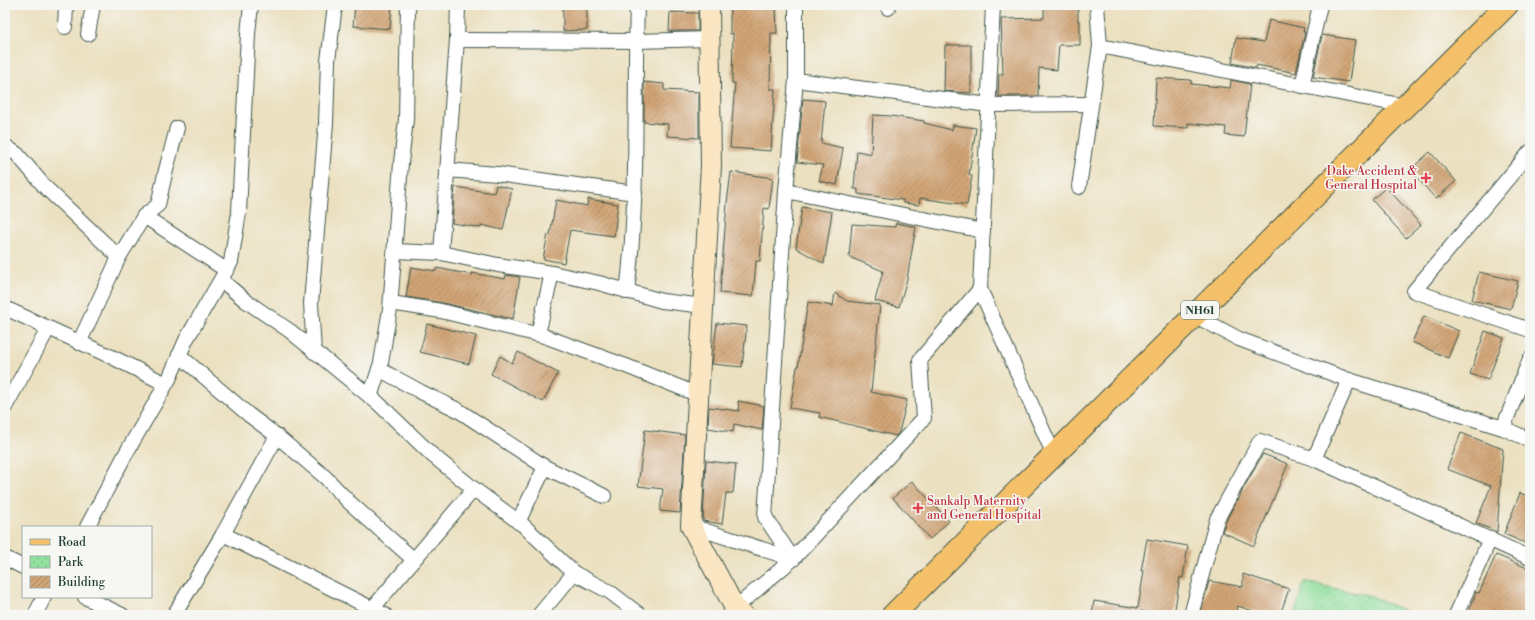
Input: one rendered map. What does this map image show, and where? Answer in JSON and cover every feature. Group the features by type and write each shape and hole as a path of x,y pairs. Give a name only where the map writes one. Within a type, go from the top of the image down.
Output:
{"main road":[{"name":"NH61","path":"893,615 1507,5"}],"street":[{"path":"65,27 66,5"},
{"path":"88,34 93,5"},
{"path":"88,526 125,455 166,384 186,340 231,262 239,212 248,34 251,5"},
{"path":"314,352 311,303 326,123 328,61 335,5"},
{"path":"370,397 379,369 391,303 401,163 406,119 408,5"},
{"path":"441,253 457,40 458,5"},
{"path":"628,292 633,248 635,193 637,5"},
{"path":"709,5 711,165 691,526 736,613 792,559 924,418 920,360 980,289"},
{"path":"792,559 765,517 786,191 796,80 796,5"},
{"path":"993,5 980,289 1054,455"},
{"path":"1079,187 1100,46 1097,5"},
{"path":"1302,86 1320,5"},
{"path":"457,40 636,41 709,39"},
{"path":"1100,46 1405,106"},
{"path":"796,80 989,105 1091,104"},
{"path":"80,342 119,257 144,216 158,205 177,128"},
{"path":"5,146 17,154 45,187 119,257"},
{"path":"1530,152 1414,291 1530,330"},
{"path":"447,170 505,175 635,193"},
{"path":"786,191 982,231"},
{"path":"144,216 224,275 246,301 290,332 370,397 432,454 474,489 518,522 574,573 610,592 640,615"},
{"path":"395,251 441,253 599,283 662,301 704,306"},
{"path":"538,334 552,273"},
{"path":"391,303 441,311 538,334 626,366 699,395"},
{"path":"5,308 48,329 80,342 166,384"},
{"path":"1194,315 1239,339 1349,380 1502,428 1530,440"},
{"path":"5,407 48,329"},
{"path":"179,355 249,416 277,436 325,477 349,502 413,559"},
{"path":"1502,428 1530,359"},
{"path":"379,369 420,392 458,410 546,467 604,496"},
{"path":"1314,459 1349,380"},
{"path":"174,615 223,534 277,436"},
{"path":"1191,615 1217,519 1260,441 1314,459 1530,558"},
{"path":"518,522 546,467"},
{"path":"372,609 474,489"},
{"path":"691,526 792,559"},
{"path":"223,534 385,615"},
{"path":"1456,615 1490,539"},
{"path":"5,558 22,566"},
{"path":"539,615 574,573"},
{"path":"35,615 44,598"},
{"path":"87,598 122,615"}],"green space":[{"path":"1304,582 1371,596 1414,615 1294,615"}],"building":[{"path":"355,5 392,5 390,29 353,26"},
{"path":"563,5 587,5 587,30 563,31"},
{"path":"730,5 776,5 777,33 771,33 770,89 775,89 771,151 730,148 735,83 732,83 733,33 730,34"},
{"path":"1044,5 1078,5 1080,45 1059,45 1057,70 1039,68 1038,96 998,96 999,74 1003,74 1001,19 1044,18"},
{"path":"670,12 698,13 698,31 669,31"},
{"path":"1269,20 1304,28 1303,32 1305,32 1296,73 1257,65 1256,68 1232,63 1236,38 1264,42"},
{"path":"1322,35 1355,40 1349,82 1313,77"},
{"path":"945,45 971,45 971,93 944,91"},
{"path":"1156,78 1191,80 1191,84 1230,88 1231,80 1250,84 1244,137 1225,135 1226,127 1188,123 1188,128 1154,126"},
{"path":"644,82 664,84 664,90 699,92 699,138 667,136 668,124 644,122"},
{"path":"803,99 825,101 821,143 843,148 837,185 819,181 823,165 797,162"},
{"path":"873,115 924,121 924,123 952,130 953,125 976,128 969,175 972,176 967,205 920,198 919,205 903,203 903,200 858,194 858,189 854,189 857,151 871,154"},
{"path":"1430,152 1456,181 1436,199 1410,170"},
{"path":"731,172 773,178 769,209 764,208 760,261 756,261 753,296 720,293"},
{"path":"496,185 512,189 503,230 481,225 481,228 452,223 455,187 494,193"},
{"path":"1386,187 1421,225 1406,238 1372,200"},
{"path":"588,199 618,204 614,236 570,230 564,263 543,259 548,234 550,235 556,200 587,206"},
{"path":"802,207 832,212 824,264 796,248"},
{"path":"896,223 916,227 907,279 899,307 875,301 883,271 849,257 852,224 895,227"},
{"path":"411,267 436,271 437,268 472,275 472,273 505,279 506,275 520,277 513,319 443,303 406,297"},
{"path":"1479,272 1518,281 1511,309 1472,300"},
{"path":"835,293 847,301 880,305 871,392 907,400 899,432 896,436 819,417 820,413 790,408 808,302 833,306"},
{"path":"1424,316 1459,331 1448,358 1412,342"},
{"path":"717,323 747,326 742,367 712,364"},
{"path":"427,324 476,336 469,364 420,352"},
{"path":"1485,331 1504,338 1488,380 1470,374"},
{"path":"518,352 558,373 543,402 491,374 500,356 512,363"},
{"path":"738,401 764,406 762,430 734,424 733,432 708,428 709,407 739,411"},
{"path":"645,430 685,435 680,513 660,511 663,489 638,486"},
{"path":"1461,433 1503,449 1497,532 1476,523 1491,486 1447,469"},
{"path":"1263,454 1288,464 1254,546 1222,532 1228,517"},
{"path":"706,461 736,464 733,493 726,493 722,524 703,521"},
{"path":"912,481 949,521 930,539 893,498"},
{"path":"1520,493 1530,497 1530,545 1504,534"},
{"path":"1147,539 1188,546 1183,578 1180,577 1174,615 1161,615 1141,611 1141,615 1092,615 1094,601 1138,608 1144,571 1141,571"},
{"path":"1496,555 1530,569 1530,615 1468,615 1476,592 1479,593"},
{"path":"1243,574 1289,589 1280,615 1265,615 1238,606 1236,615 1200,615 1209,581 1243,587"}],"place":[{"name":"Dake Accident & General Hospital","path":"1426,178"},
{"name":"Sankalp Maternity and General Hospital","path":"918,508"}]}
